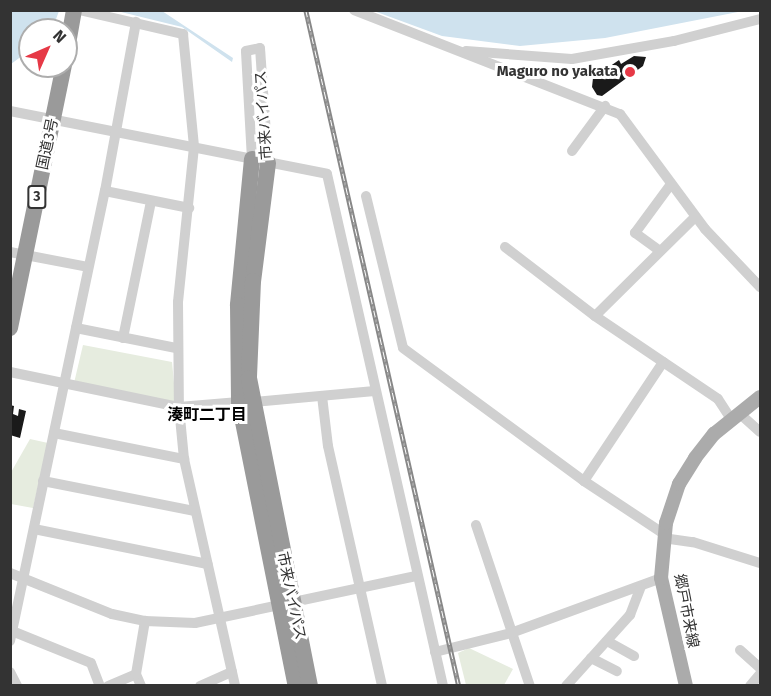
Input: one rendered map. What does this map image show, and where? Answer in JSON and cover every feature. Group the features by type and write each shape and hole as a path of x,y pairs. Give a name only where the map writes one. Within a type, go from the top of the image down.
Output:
{"highway":[{"name":"国道3号","path":"10,328 18,253 62,78"},
{"name":"市来バイパス","path":"260,161 246,402 285,606 296,686"},
{"name":"市来バイパス","path":"285,606 310,686"}],"main road":[{"name":"郷戸市来線","path":"686,686 661,578 663,536 679,484 714,434 760,397"}],"street":[{"path":"79,10 183,34 194,147 176,348 178,407 184,459 235,686"},
{"path":"354,10 605,106 627,122 695,217 760,287"},
{"path":"457,50 572,59 674,41 760,20"},
{"path":"100,686 90,663 11,636 105,191 136,22"},
{"name":"市来バイパス","path":"260,48 260,161 246,51 260,48"},
{"path":"572,151 605,106"},
{"path":"10,111 327,174 416,576 443,686"},
{"path":"660,251 635,233 671,184"},
{"path":"105,191 189,208"},
{"path":"366,196 403,348 663,536 693,542 760,563"},
{"path":"123,338 151,202"},
{"path":"595,316 695,217"},
{"path":"505,247 595,316 718,399 735,416 760,432"},
{"path":"18,253 88,267"},
{"path":"76,328 176,348"},
{"path":"584,481 663,362"},
{"path":"10,372 178,407 375,391"},
{"path":"322,396 328,446 382,686"},
{"path":"54,433 184,459"},
{"path":"43,481 195,512"},
{"path":"476,525 530,686"},
{"path":"34,529 208,564"},
{"path":"10,573 112,614 145,621 221,620 416,576"},
{"path":"435,652 511,633 661,578"},
{"path":"566,686 630,615 641,587"},
{"path":"141,686 136,674 145,621"},
{"path":"607,641 634,656"},
{"path":"740,650 760,668"},
{"path":"591,658 617,671"},
{"path":"10,672 17,686"},
{"path":"200,686 232,672"},
{"path":"108,686 136,674"},
{"path":"750,686 760,674"}],"shaded area":[{"path":"83,345 172,362 176,404 74,383"},
{"path":"30,439 48,443 33,508 11,504 10,474"},
{"path":"469,648 513,669 504,685 466,685 458,653"}],"water":[{"path":"11,10 59,11 56,18 18,18 18,59 11,64"},
{"path":"117,11 162,11 233,58 232,62 182,27"},
{"path":"374,11 743,11 605,38 520,46 442,36"}],"building":[{"path":"634,56 646,57 643,66 602,96 597,95 592,87 593,78 619,60 621,64"},
{"path":"10,405 14,406 13,414 18,416 19,409 26,411 20,438 10,435"}],"railway":[{"path":"306,10 459,686"}],"place":[{"name":"Maguro no yakata","path":"630,72"}],"district":[{"name":"湊町二丁目","path":"207,415"}]}
